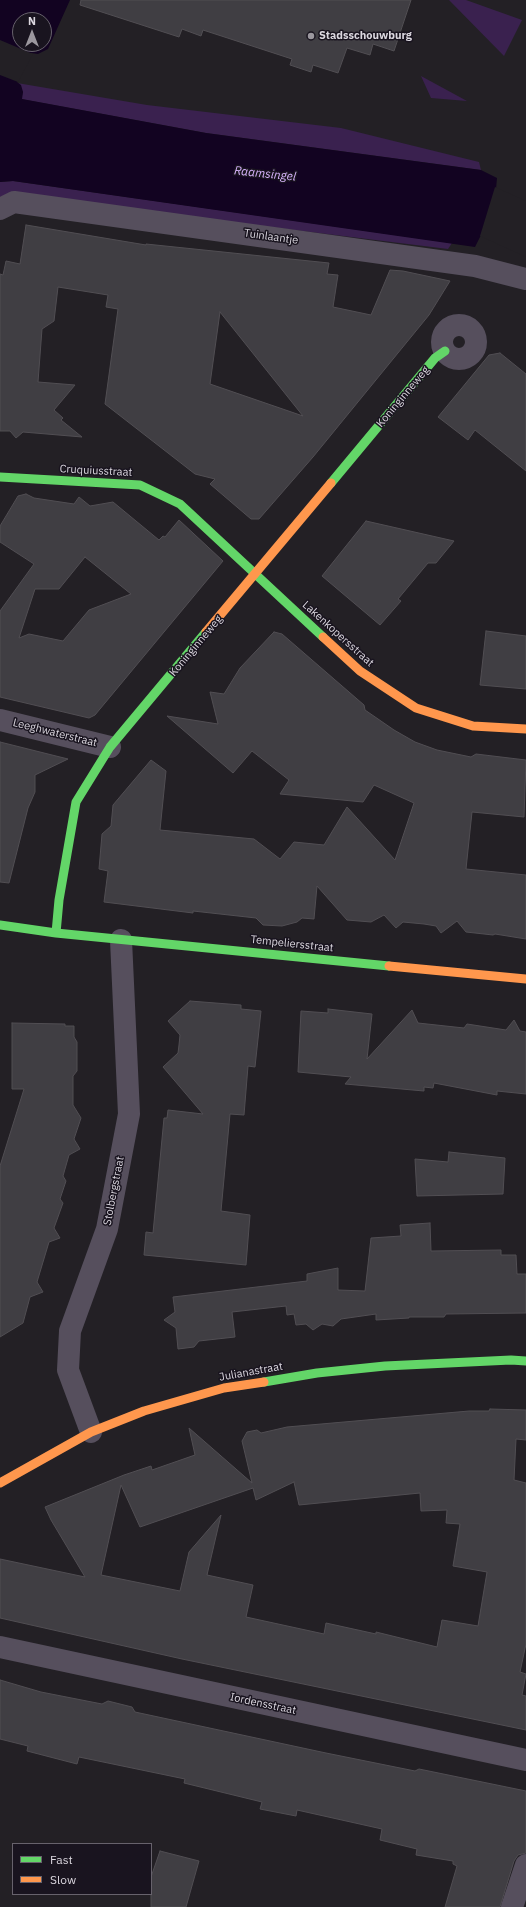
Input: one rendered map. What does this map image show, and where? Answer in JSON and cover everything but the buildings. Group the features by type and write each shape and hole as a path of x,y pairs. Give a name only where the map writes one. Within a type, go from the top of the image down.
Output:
{"street":[{"name":"Tuinlaantje","path":"7,205 475,266 526,279"},
{"name":"Koninginneweg","path":"56,933 59,900 76,802 110,747 435,358 445,351"},
{"name":"Cruquiusstraat","path":"0,477 140,485 180,504 255,575"},
{"name":"Lakenkopersstraat","path":"255,575 360,671 416,708 473,726 526,730"},
{"name":"Leeghwaterstraat","path":"0,720 110,747"},
{"path":"0,925 56,933"},
{"name":"Tempeliersstraat","path":"56,933 526,979"},
{"name":"Stolbergstraat","path":"91,1432 68,1370 70,1331 107,1229 129,1114 121,940"},
{"name":"Julianastraat","path":"0,1483 91,1432 144,1410 224,1388 317,1373 385,1366 511,1360 526,1361"},
{"name":"Iordensstraat","path":"0,1647 526,1760"},
{"path":"512,1907 526,1865"}],"shaded area":[{"path":"449,0 466,0 522,20 504,56"},
{"path":"421,76 467,101 431,98"},
{"path":"17,83 147,105 341,128 479,162 481,170 206,133 21,99 23,92"},
{"path":"13,181 452,243 448,249 12,195 0,197 0,182"}],"water":[{"name":"Raamsingel","path":"0,0 70,0 52,40 52,12 12,12 12,52 42,52 38,54 31,53 17,82 21,85 23,92 22,99 206,133 481,170 497,178 496,189 481,235 475,247 13,181 0,182"}],"pier":[{"path":"0,40 12,45 12,52 28,52 33,54 18,82 0,75"},
{"path":"495,187 526,201 526,257 480,236"}],"traffic: fast":[{"path":"331,483 435,358 445,351"},
{"path":"0,477 140,485 180,504 323,637"},
{"path":"56,933 59,900 76,802 110,747 206,632"},
{"path":"0,925 56,933 389,966"},
{"path":"264,1382 317,1373 385,1366 511,1360 526,1361"}],"traffic: slow":[{"path":"206,632 331,483"},
{"path":"323,637 360,671 416,708 473,726 526,729"},
{"path":"389,966 526,979"},
{"path":"0,1483 91,1432 144,1411 224,1388 264,1382"}],"place":[{"name":"Stadsschouwburg","path":"311,36"}]}
